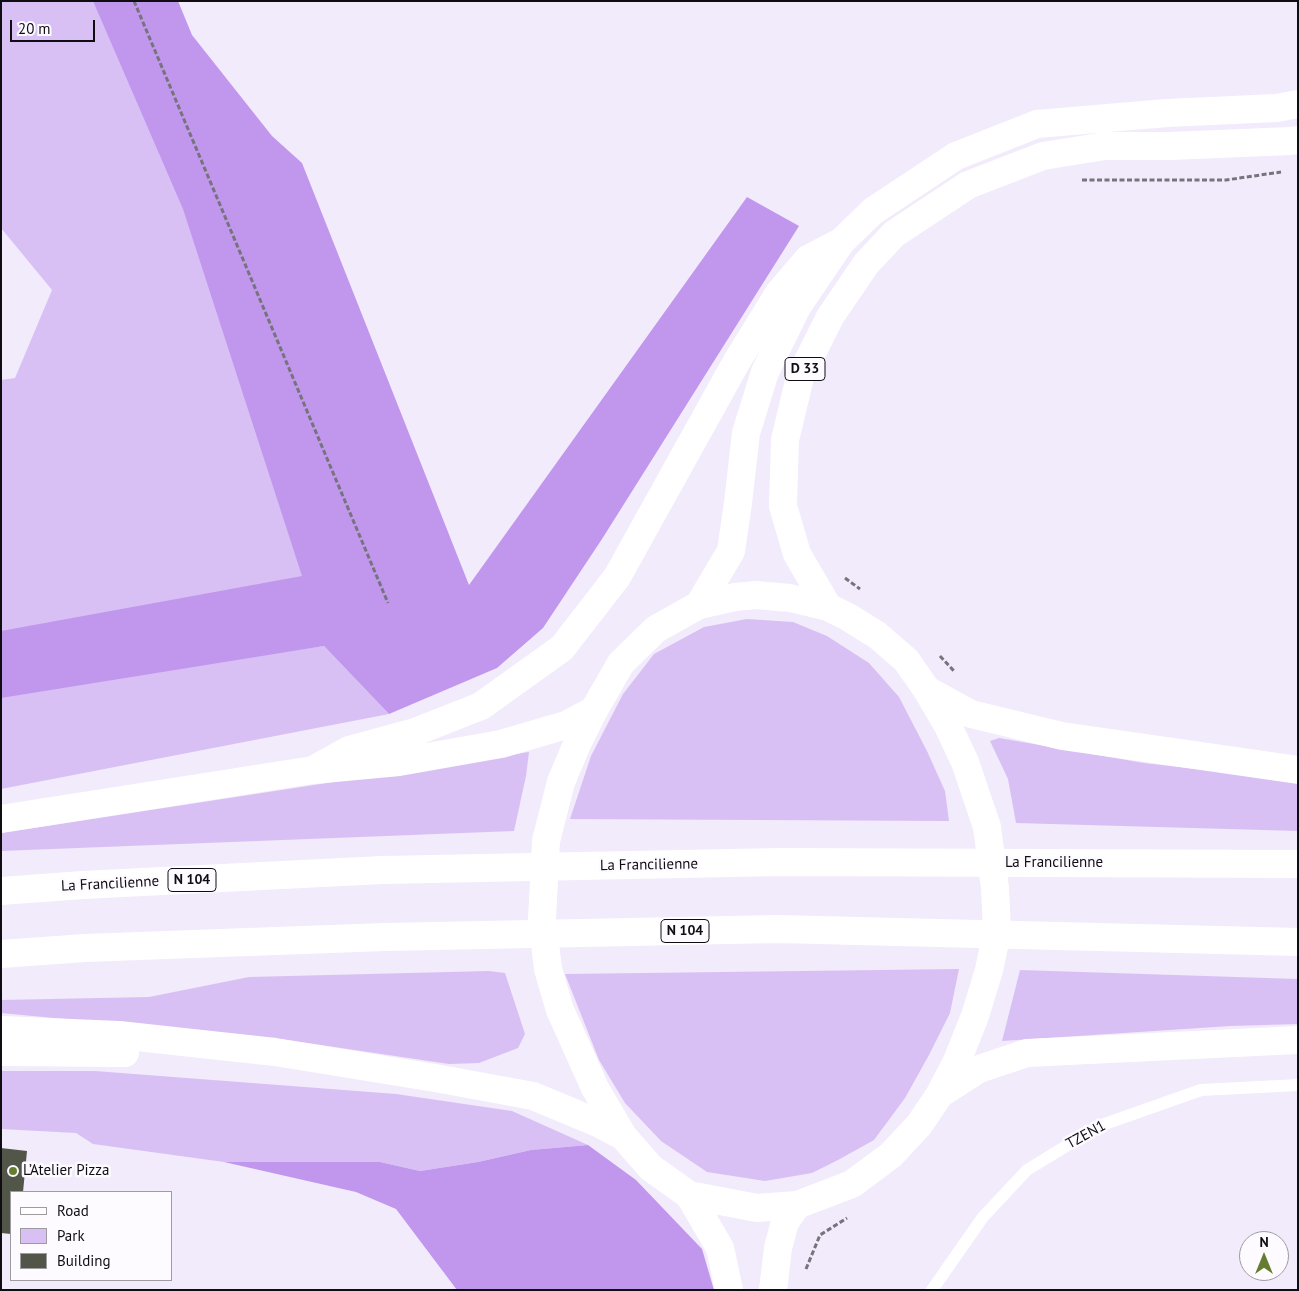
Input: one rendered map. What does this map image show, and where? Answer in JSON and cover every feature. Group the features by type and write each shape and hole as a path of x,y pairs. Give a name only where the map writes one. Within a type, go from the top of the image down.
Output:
{"main road":[{"name":"D 33","path":"698,605 731,551 746,433 764,372 797,307 841,242 873,210 956,156 1037,124 1166,113 1277,108 1298,104"},
{"name":"D 33","path":"828,607 797,554 783,506 785,440 800,377 830,317 866,264 894,234 968,185 1043,156 1105,146 1169,146 1291,142 1298,140"},
{"path":"313,770 349,750 414,732 480,706 562,648 617,577 737,361 780,293 808,259 841,242"},
{"path":"689,1195 757,1208 797,1205 852,1184 891,1155 919,1125 940,1094 957,1061 975,1016 989,970 996,932 995,888 987,827 965,762 927,690 906,660 877,635 828,607 790,598 756,595 735,597 698,605 656,629 621,664 594,710 561,782 546,841 542,919 548,969 560,1010 594,1088 624,1136 651,1168 689,1195 720,1248 729,1290"},
{"path":"927,690 971,714 1062,736 1298,770"},
{"path":"1,819 313,770 399,762 501,744 566,724 594,710"},
{"name":"La Francilienne","path":"1,891 382,870 780,862 1298,864"},
{"name":"N 104","path":"1,954 85,948 375,938 778,929 1298,942"},
{"path":"1,1030 119,1035 275,1052 435,1078 532,1096 598,1123 624,1136"},
{"path":"940,1094 979,1069 1027,1053 1298,1040"},
{"path":"1,1052 122,1053 214,1057 275,1052"},
{"path":"773,1290 778,1248 785,1222 797,1205"}],"lane":[{"name":"TZEN1","path":"932,1290 984,1217 1027,1170 1099,1126 1201,1090 1298,1085"}],"path":[{"path":"134,1 388,603"},
{"path":"1074,180 1226,180 1289,171"},
{"path":"842,575 863,592"},
{"path":"934,650 966,685 971,714"}],"green space":[{"path":"1,1 136,1 409,616 277,653 324,646 389,714 1,789 1,380 15,378 52,290 1,228"},
{"path":"747,619 793,622 827,636 869,663 899,697 927,751 945,791 949,821 570,819 591,756 623,694 654,654 704,627"},
{"path":"999,738 1144,763 1298,781 1298,831 1016,823 1008,779 990,741"},
{"path":"529,752 526,776 514,831 1,851 1,833"},
{"path":"959,969 950,1013 905,1098 874,1140 812,1173 765,1181 707,1172 661,1141 625,1103 599,1060 565,974"},
{"path":"1020,970 1298,979 1298,1024 1230,1026 1002,1041"},
{"path":"489,971 505,973 525,1034 518,1048 479,1063 449,1064 287,1040 1,1013 1,1000 149,997 249,977"},
{"path":"1,1071 95,1071 396,1094 512,1111 588,1145 531,1150 478,1162 420,1171 380,1162 224,1162 93,1144 76,1133 1,1129"}],"shaded area":[{"path":"93,1 178,1 192,35 272,136 302,163 469,585 747,197 799,226 602,539 543,628 497,668 389,714 324,646 1,698 1,631 302,576 183,209"},
{"path":"588,1145 636,1180 702,1249 714,1290 457,1290 396,1209 356,1192 224,1162 380,1162 420,1171 478,1162 531,1150"}],"building":[{"name":"L’Atelier Pizza","path":"1,1148 27,1151 23,1191 10,1191 10,1234 1,1233"}],"place":[{"name":"L’Atelier Pizza","path":"13,1171"}]}
